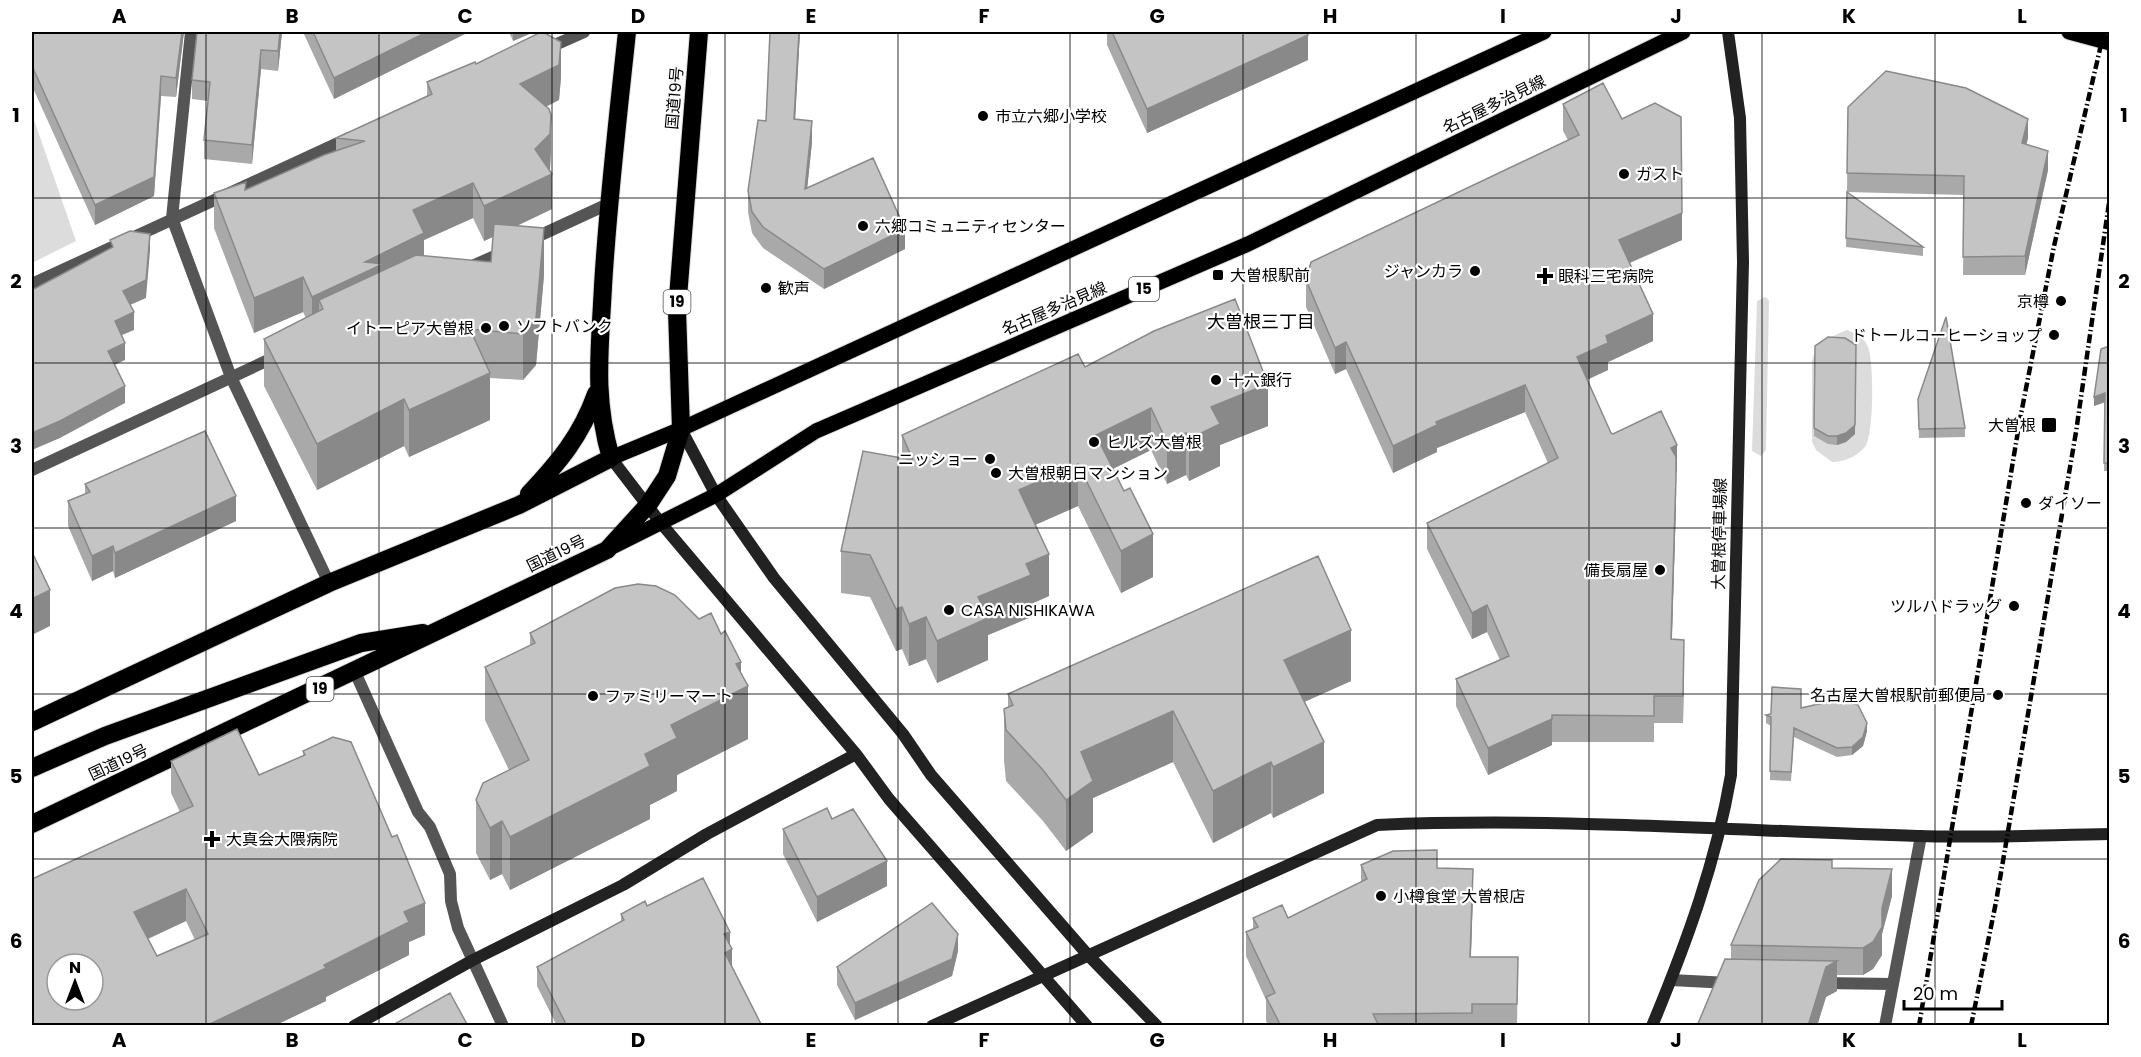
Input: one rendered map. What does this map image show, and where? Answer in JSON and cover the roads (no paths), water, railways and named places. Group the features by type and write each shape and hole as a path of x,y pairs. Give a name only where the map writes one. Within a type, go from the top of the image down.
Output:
{"highway":[{"path":"32,722 328,582 519,504 611,458 602,427 598,389 608,204 627,32"},
{"name":"国道19号","path":"32,824 446,629 607,550 648,505 667,476 681,429 677,310 699,32"},
{"path":"519,504 558,463 579,434 598,389"},
{"path":"32,768 105,736 361,643 446,629"}],"main road":[{"path":"611,458 681,429 1544,32"},
{"name":"名古屋多治見線","path":"607,550 716,495 816,431 1248,244 1683,32"},
{"path":"2069,32 2109,43"}],"street":[{"path":"191,32 172,218 231,377 328,582"},
{"path":"541,51 584,32"},
{"name":"大曽根停車場線","path":"1652,1026 1703,893 1722,828 1731,775 1743,262 1740,118 1728,32"},
{"path":"32,284 357,135"},
{"path":"458,273 608,204"},
{"path":"32,470 285,352"},
{"path":"681,429 716,495 774,578 903,734 931,775 1087,954 1157,1026"},
{"path":"611,458 660,522 856,754 889,799 1087,1026"},
{"path":"355,672 418,812 429,827 450,874 454,910 473,960 503,1026"},
{"path":"354,1026 473,960 623,885 706,834 856,754"},
{"path":"932,1026 1087,954 1377,825 1429,822 1722,828 1921,836 2109,834"},
{"path":"1885,1026 1921,836"},
{"path":"1671,980 1738,983"},
{"path":"1810,983 1893,984"}],"railway":[{"path":"1919,1026 2020,419 2054,246 2104,32"},
{"path":"1971,1026 1996,902 2076,432 2110,196"}],"place":[{"name":"市立六郷小学校","path":"983,116"},
{"name":"ガスト","path":"1624,174"},
{"name":"六郷コミュニティセンター","path":"863,226"},
{"name":"ジャンカラ","path":"1475,271"},
{"name":"大曽根駅前","path":"1218,275"},
{"name":"眼科三宅病院","path":"1545,276"},
{"name":"歓声","path":"766,288"},
{"name":"京樽","path":"2061,301"},
{"name":"ソフトバンク","path":"504,326"},
{"name":"イトーピア大曽根","path":"486,328"},
{"name":"ドトールコーヒーショップ","path":"2054,335"},
{"name":"十六銀行","path":"1216,380"},
{"name":"大曽根","path":"2049,425"},
{"name":"ヒルズ大曽根","path":"1094,442"},
{"name":"ニッショー","path":"990,459"},
{"name":"大曽根朝日マンション","path":"996,473"},
{"name":"ダイソー","path":"2026,503"},
{"name":"備長扇屋","path":"1660,570"},
{"name":"ツルハドラッグ","path":"2014,606"},
{"name":"CASA NISHIKAWA","path":"949,610"},
{"name":"名古屋大曽根駅前郵便局","path":"1998,695"},
{"name":"ファミリーマート","path":"593,696"},
{"name":"大真会大隈病院","path":"212,839"},
{"name":"小樽食堂 大曽根店","path":"1381,896"}],"district":[{"name":"大曽根三丁目","path":"1261,322"}]}
